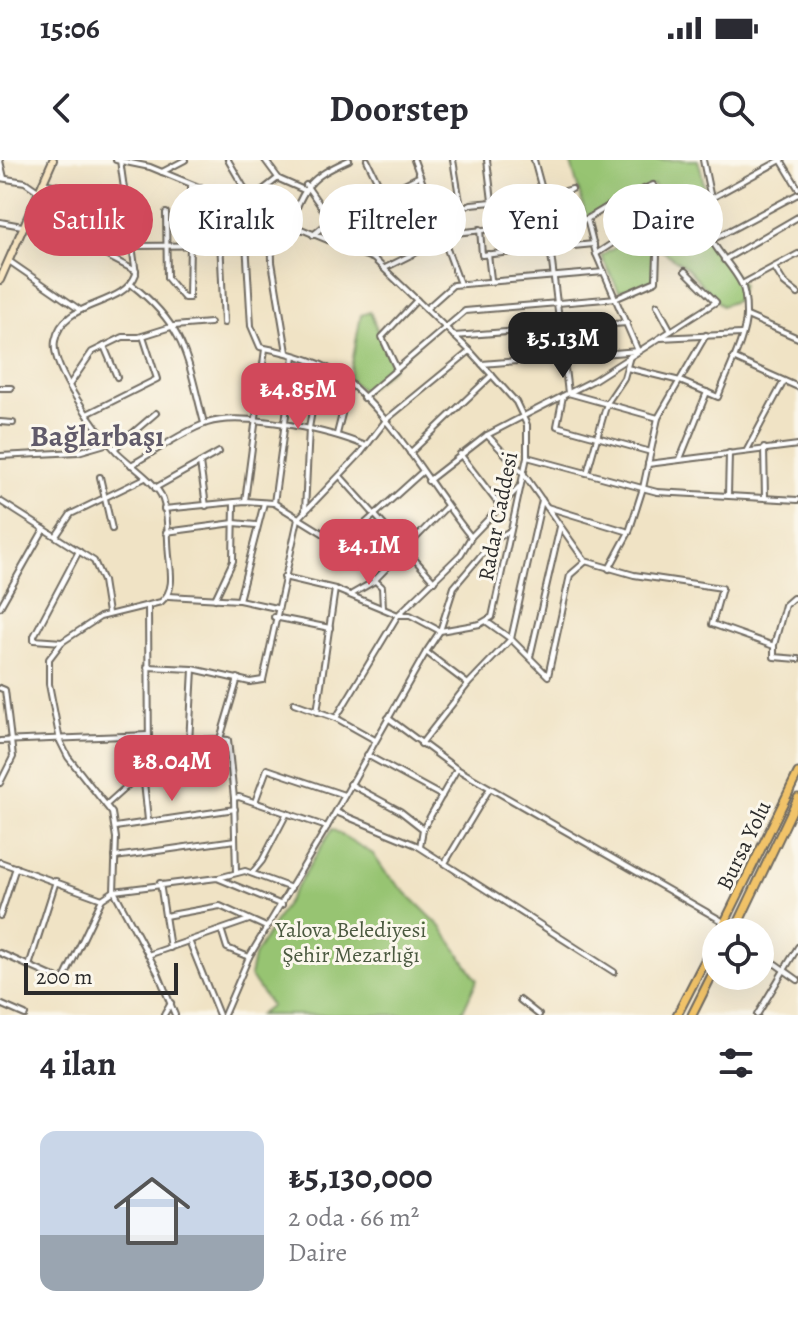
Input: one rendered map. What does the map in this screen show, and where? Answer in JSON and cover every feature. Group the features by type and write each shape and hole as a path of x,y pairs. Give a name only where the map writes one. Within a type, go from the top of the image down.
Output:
{"highway":[{"name":"Bursa Yolu","path":"727,918 798,773"},
{"path":"741,918 798,798"},
{"path":"677,1015 702,966"},
{"path":"692,1015 704,990"}],"street":[{"path":"48,184 42,183 53,160"},
{"path":"123,184 119,160 162,172 187,184"},
{"path":"162,172 185,160"},
{"path":"228,160 241,184"},
{"path":"265,160 278,178 305,187 319,206"},
{"path":"303,192 322,172 349,160"},
{"path":"367,160 379,184"},
{"path":"414,160 423,184"},
{"path":"453,160 457,184"},
{"path":"487,160 490,184"},
{"path":"534,160 540,184"},
{"path":"703,160 708,184"},
{"path":"723,192 781,160 798,191 723,234"},
{"path":"0,161 2,178 28,184"},
{"path":"789,174 798,168"},
{"path":"403,184 420,176"},
{"path":"270,184 278,178"},
{"path":"603,209 587,219 596,254 638,351"},
{"path":"166,213 167,278 184,298 189,298 192,256"},
{"path":"724,260 798,217"},
{"path":"0,222 22,226"},
{"path":"1,275 24,222"},
{"path":"466,233 480,229 482,255"},
{"path":"313,235 319,230"},
{"path":"303,231 319,237"},
{"path":"587,245 594,244"},
{"path":"153,246 166,246"},
{"path":"596,254 603,249"},
{"path":"742,284 798,254"},
{"path":"107,256 136,271"},
{"path":"134,256 136,271 132,285 123,292 80,310 62,326 54,344 55,355 87,414 114,449 155,488 164,509 172,579 168,596"},
{"path":"220,256 224,323"},
{"path":"245,256 251,326 260,347 287,352 340,375 387,419 428,481 471,537"},
{"path":"272,256 287,352"},
{"path":"366,256 385,268 470,351 524,415"},
{"path":"385,268 409,256"},
{"path":"451,256 460,284"},
{"path":"488,256 491,279"},
{"path":"550,256 566,394 557,426 651,452"},
{"path":"363,398 465,311 617,298 656,281 657,256"},
{"path":"627,368 680,381 718,397 747,316 742,284 722,256"},
{"path":"9,261 80,310"},
{"path":"774,267 784,283 798,294"},
{"path":"428,481 487,435 566,394 716,302 685,271"},
{"path":"426,309 443,291 460,284 491,279 604,272"},
{"path":"132,285 159,306 183,342 204,424"},
{"path":"396,367 382,337 417,300"},
{"path":"657,305 671,331"},
{"path":"747,316 798,338"},
{"path":"70,384 92,352 123,337 143,336 174,326 210,323"},
{"path":"453,336 627,323"},
{"path":"659,338 741,334"},
{"path":"609,569 629,532 643,488 658,418 706,335"},
{"path":"87,414 157,379 143,336"},
{"path":"104,346 117,377"},
{"path":"245,501 266,348"},
{"path":"147,667 193,669 250,682 263,680 274,617 298,519 340,476 387,419 470,351"},
{"path":"481,364 638,351"},
{"path":"274,503 294,356"},
{"path":"587,473 607,403 631,356"},
{"path":"733,358 798,387"},
{"path":"305,512 309,428 320,366"},
{"path":"409,453 492,375"},
{"path":"747,450 784,381"},
{"path":"337,434 349,385"},
{"path":"0,388 11,388"},
{"path":"680,459 707,392"},
{"path":"566,394 658,418"},
{"path":"114,449 156,413"},
{"name":"Radar Caddesi","path":"487,622 495,609 527,457 529,435 524,415"},
{"path":"131,465 204,424 220,420 309,428 337,434 366,446"},
{"path":"0,422 13,423"},
{"path":"487,435 523,473 585,561 609,569 722,588 712,624 774,646"},
{"path":"0,456 47,456 109,443"},
{"path":"648,464 798,445"},
{"path":"764,448 765,497"},
{"path":"155,488 219,452"},
{"path":"728,495 729,452"},
{"path":"460,454 500,506"},
{"path":"527,457 643,488 798,500"},
{"path":"200,463 206,506"},
{"path":"339,547 422,472"},
{"path":"340,476 434,581"},
{"path":"100,477 112,529"},
{"path":"56,536 71,514 145,478"},
{"path":"336,718 398,615 461,554 471,537 521,485"},
{"path":"421,744 468,684 511,639 542,500"},
{"path":"0,501 79,551 100,569 109,614"},
{"path":"164,509 245,501 274,503 329,537 373,582 382,587 383,608"},
{"path":"215,599 233,561 234,503"},
{"path":"239,600 264,503"},
{"path":"351,595 373,582 447,506"},
{"path":"547,507 629,532"},
{"path":"166,532 234,523 256,525"},
{"path":"530,657 560,526"},
{"path":"0,607 45,528"},
{"path":"222,1015 266,927 282,905 440,631 454,587 494,540 511,530"},
{"path":"62,642 34,640 34,636 79,551"},
{"path":"284,577 335,589 398,615 410,615 440,631 487,622 511,639 548,676 570,575 585,561"},
{"path":"317,712 335,589"},
{"path":"175,1015 114,891 115,827 106,805 68,757 60,741 49,659 62,642 109,614 148,606 168,596 239,600 276,608"},
{"path":"798,599 793,598 785,605 774,646 774,657 798,659"},
{"path":"148,606 149,760 154,762"},
{"path":"274,617 330,628"},
{"path":"426,652 468,684"},
{"path":"189,743 193,669"},
{"path":"220,739 238,678"},
{"path":"0,688 5,690 13,757 2,771 0,783"},
{"path":"294,703 336,718 375,740"},
{"path":"388,718 457,769 718,918"},
{"path":"0,741 60,741 149,735"},
{"path":"106,805 176,746 228,740 235,809 236,872"},
{"path":"366,755 442,796"},
{"path":"255,802 267,769 344,795"},
{"path":"420,847 423,829 457,769"},
{"path":"143,773 148,820"},
{"path":"350,784 400,811 423,829"},
{"path":"445,863 490,788"},
{"path":"234,798 255,802 327,827"},
{"path":"115,827 235,809"},
{"path":"335,812 420,847 614,972"},
{"path":"252,873 262,861 287,813"},
{"path":"115,857 235,840"},
{"path":"0,862 102,899"},
{"path":"0,916 16,867"},
{"path":"0,953 63,981 102,899 114,891 217,878 236,872 252,873 291,888"},
{"path":"217,878 282,905"},
{"path":"29,966 56,881"},
{"path":"160,883 170,948"},
{"path":"165,916 220,906 266,927"},
{"path":"148,955 222,932 249,920"},
{"path":"222,932 227,948 249,957"},
{"path":"190,943 222,1015"},
{"path":"757,1015 798,947"},
{"path":"774,964 798,980"},
{"path":"520,1000 539,1015"},
{"path":"164,1015 171,1003"},
{"path":"0,1004 25,1015"}],"green space":[{"path":"570,160 698,160 703,184 603,184 603,209 587,219 587,184 577,184"},
{"path":"601,256 653,256 653,281 619,291"},
{"path":"670,256 720,256 742,284 738,300 722,306 687,268"},
{"path":"370,312 393,368 364,392 349,379 361,315"},
{"name":"Yalova Belediyesi Şehir Mezarlığı","path":"332,829 373,854 386,873 442,928 477,980 461,1015 259,1015 271,1006 250,976 254,956"}],"district":[{"name":"Bağlarbaşı","path":"97,436"}]}
